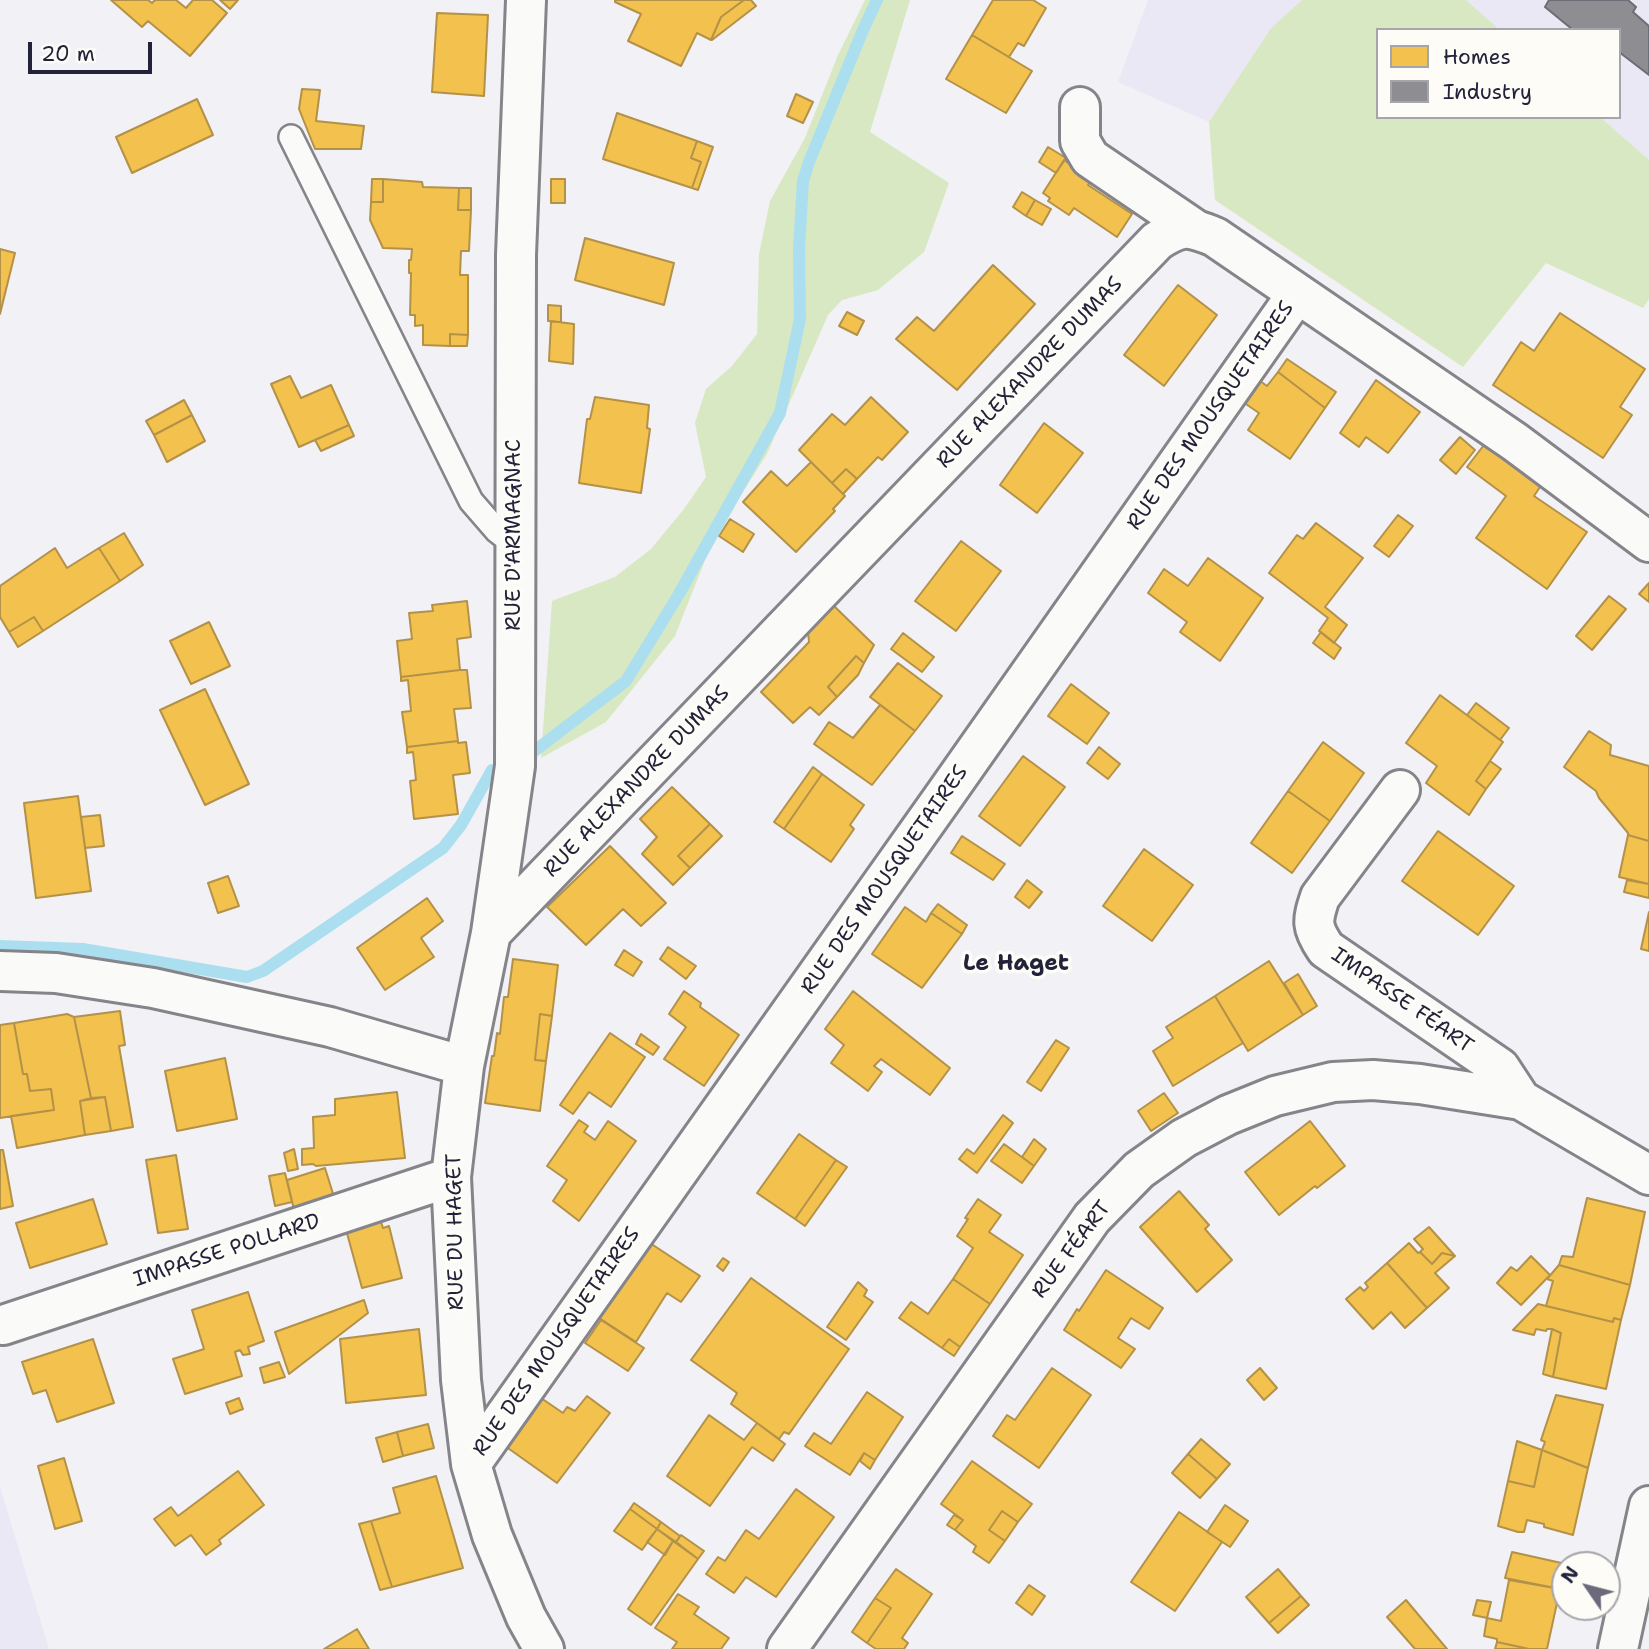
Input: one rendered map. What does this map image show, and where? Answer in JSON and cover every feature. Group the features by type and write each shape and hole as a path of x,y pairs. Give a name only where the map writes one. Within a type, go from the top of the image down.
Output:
{"street":[{"name":"RUE D'ARMAGNAC","path":"464,1066 491,933 515,766 516,254 526,0"},
{"path":"1080,107 1080,141 1090,158 1196,230 1215,237 1515,442 1649,542"},
{"name":"RUE ALEXANDRE DUMAS","path":"491,933 1157,241 1183,228 1196,230"},
{"name":"RUE DES MOUSQUETAIRES","path":"471,1464 1297,294"},
{"name":"IMPASSE FÉART","path":"1400,790 1320,897 1313,918 1317,936 1325,949 1500,1068 1521,1100"},
{"path":"0,971 56,973 153,988 330,1027 464,1066"},
{"name":"RUE DU HAGET","path":"464,1066 451,1177 461,1380 471,1464 492,1535 526,1617 544,1649"},
{"name":"RUE FÉART","path":"787,1649 1092,1218 1139,1170 1184,1138 1228,1115 1275,1096 1333,1082 1373,1080 1420,1084 1521,1100 1649,1175"},
{"name":"IMPASSE POLLARD","path":"3,1325 451,1177"},
{"path":"1618,1649 1638,1609 1649,1506"}],"lane":[{"path":"291,137 471,500 497,531 515,545"}],"shaded area":[{"path":"1148,0 1302,0 1271,28 1209,122 1118,82"},
{"path":"1466,0 1649,0 1649,160 1602,119 1621,119 1621,28 1498,28"},
{"path":"0,1487 49,1649 0,1649"}],"green space":[{"path":"865,0 910,0 870,132 949,183 924,252 878,290 842,300 828,315 767,454 711,545 675,636 606,722 541,758 552,601 615,577 651,549 706,477 695,423 706,389 732,366 757,334 759,254 770,201 805,138 838,55"},
{"path":"1302,0 1466,0 1498,28 1376,28 1376,119 1602,119 1649,160 1649,299 1643,308 1546,263 1463,367 1215,200 1209,122 1271,28"}],"building: Homes":[{"path":"111,0 148,0 152,3 155,0 176,0 186,8 193,0 212,0 227,13 190,56 148,21 142,27"},
{"path":"220,0 238,0 230,9"},
{"path":"615,0 744,0 721,17 711,40 697,33 681,66 628,41 641,14"},
{"path":"744,0 751,0 756,6 711,40 721,17"},
{"path":"993,0 1033,0 1046,8 1024,46 1018,43 1009,57 972,35"},
{"path":"437,13 488,15 484,96 432,92"},
{"path":"972,35 1032,71 1006,113 946,79"},
{"path":"302,89 320,90 316,121 364,126 361,149 315,149 299,109"},
{"path":"796,94 813,102 803,123 787,116"},
{"path":"197,99 213,135 132,173 116,137"},
{"path":"617,113 697,141 691,158 701,162 692,188 603,159"},
{"path":"697,141 713,147 698,190 692,188 701,162 691,158"},
{"path":"1048,147 1066,158 1056,173 1039,162"},
{"path":"1064,160 1092,179 1088,185 1132,214 1117,237 1074,208 1069,215 1048,201 1050,198 1043,193"},
{"path":"372,179 383,179 383,202 371,202"},
{"path":"383,179 422,182 423,187 459,188 458,210 471,210 469,251 461,251 460,275 468,275 468,335 450,334 450,346 423,345 423,325 415,326 415,315 410,315 409,260 412,249 383,248 370,220 371,202 383,202"},
{"path":"551,179 565,179 565,203 551,203"},
{"path":"459,188 471,188 471,210 458,210"},
{"path":"1022,192 1035,200 1026,216 1013,207"},
{"path":"1035,200 1051,209 1042,225 1026,216"},
{"path":"585,238 674,263 664,305 575,280"},
{"path":"0,249 15,253 0,314"},
{"path":"993,265 1035,304 957,390 896,339 917,317 934,331"},
{"path":"1178,285 1217,315 1164,386 1124,355"},
{"path":"548,305 561,306 561,322 548,321"},
{"path":"847,312 864,321 857,335 839,326"},
{"path":"1560,313 1645,369 1620,407 1632,415 1603,458 1493,385 1521,342 1534,351"},
{"path":"551,321 574,324 573,364 549,361"},
{"path":"450,334 468,335 467,346 450,346"},
{"path":"1287,359 1336,392 1325,408 1278,372"},
{"path":"1278,372 1325,408 1290,459 1248,430 1259,413 1240,400 1256,378 1267,386"},
{"path":"290,376 301,398 331,385 349,425 299,447 271,384"},
{"path":"1376,380 1420,412 1388,453 1366,437 1359,447 1340,433"},
{"path":"595,397 649,405 647,428 650,429 641,493 579,483 587,419 590,419"},
{"path":"871,397 908,432 882,460 878,457 857,479 846,469 832,483 799,450 832,414 845,425"},
{"path":"184,400 192,415 154,435 146,421"},
{"path":"192,415 205,441 167,462 154,435"},
{"path":"1044,423 1083,453 1037,513 1000,485"},
{"path":"349,425 354,436 321,451 315,440"},
{"path":"1460,437 1475,450 1456,474 1440,460"},
{"path":"1487,441 1544,481 1534,496 1587,532 1547,589 1476,538 1506,496 1467,467"},
{"path":"811,462 845,496 833,509 835,511 796,552 743,502 771,471 787,486"},
{"path":"846,469 857,479 843,494 832,483"},
{"path":"1398,515 1413,526 1389,557 1374,546"},
{"path":"730,519 754,534 743,552 719,536"},
{"path":"1316,523 1363,558 1325,607 1347,625 1334,643 1319,631 1328,618 1269,573 1297,535 1303,539"},
{"path":"124,533 143,565 120,581 99,548"},
{"path":"961,541 1001,571 956,631 915,601"},
{"path":"55,548 67,568 99,548 120,581 43,631 34,617 9,632 0,617 0,586"},
{"path":"1208,558 1263,598 1220,661 1180,632 1187,622 1148,593 1164,569 1188,586"},
{"path":"1649,583 1649,602 1639,594"},
{"path":"1609,596 1626,609 1592,650 1576,636"},
{"path":"467,601 471,637 457,639 460,670 401,677 397,641 412,639 409,613 433,611 432,605"},
{"path":"834,606 874,645 864,663 856,656 828,687 837,697 819,715 810,707 793,723 761,692 809,642 808,632"},
{"path":"34,617 43,631 18,647 9,632"},
{"path":"209,622 230,666 191,684 170,641"},
{"path":"1321,632 1341,648 1334,659 1313,643"},
{"path":"903,633 934,657 922,672 891,649"},
{"path":"856,656 864,663 858,675 837,697 828,687"},
{"path":"898,663 942,696 915,731 870,697"},
{"path":"467,670 471,708 454,709 458,741 407,747 402,712 411,711 408,680 401,681 401,677"},
{"path":"1071,684 1109,713 1087,744 1048,716"},
{"path":"205,689 249,784 205,805 160,710"},
{"path":"1440,695 1503,742 1476,781 1486,789 1469,815 1426,783 1437,766 1406,743"},
{"path":"1476,703 1509,728 1500,740 1467,715"},
{"path":"880,705 915,731 872,785 814,744 829,722 853,738"},
{"path":"1589,731 1611,745 1610,755 1649,766 1649,841 1628,835 1596,791 1564,767"},
{"path":"466,742 470,773 453,775 458,814 414,819 410,781 416,780 413,752 407,753 407,747"},
{"path":"1323,742 1364,773 1330,821 1288,791"},
{"path":"1099,747 1120,764 1108,779 1087,763"},
{"path":"1023,756 1065,787 1020,846 979,816"},
{"path":"1490,761 1501,769 1486,789 1476,781"},
{"path":"813,767 822,774 784,829 774,822"},
{"path":"822,774 864,805 850,825 854,829 831,862 784,829"},
{"path":"672,787 710,824 678,856 690,868 673,885 642,854 657,837 640,819"},
{"path":"1288,791 1330,821 1292,873 1251,843"},
{"path":"78,796 91,891 36,898 24,803"},
{"path":"100,815 104,846 85,848 81,817"},
{"path":"710,824 722,836 690,868 678,856"},
{"path":"1438,831 1514,886 1478,935 1402,881"},
{"path":"1628,835 1649,841 1649,884 1619,877"},
{"path":"962,836 1005,864 993,880 951,853"},
{"path":"610,846 666,903 641,926 623,909 586,945 547,907"},
{"path":"1144,849 1193,885 1152,941 1103,906"},
{"path":"228,876 239,906 218,913 208,883"},
{"path":"1027,880 1042,892 1029,908 1015,897"},
{"path":"1627,880 1649,884 1649,898 1624,892"},
{"path":"427,898 443,921 421,938 434,957 385,990 357,948"},
{"path":"938,904 967,925 962,934 931,913"},
{"path":"905,907 926,922 931,913 962,934 922,988 872,954"},
{"path":"1649,912 1649,951 1641,949"},
{"path":"668,947 696,966 686,979 660,959"},
{"path":"624,950 642,962 633,976 615,965"},
{"path":"513,959 558,965 552,1016 540,1014 535,1060 546,1061 540,1111 485,1103 497,1033 500,1034 504,997 508,997"},
{"path":"1269,961 1303,1015 1248,1051 1215,996"},
{"path":"1298,974 1317,1006 1303,1015 1284,983"},
{"path":"684,991 701,1003 700,1007 739,1035 704,1086 664,1059 686,1027 669,1014"},
{"path":"853,991 950,1068 930,1095 881,1059 874,1066 882,1072 868,1091 831,1063 844,1045 825,1029"},
{"path":"1215,996 1243,1043 1173,1086 1153,1051 1173,1038 1166,1027"},
{"path":"120,1011 125,1045 119,1046 133,1127 111,1131 105,1097 91,1098 74,1017"},
{"path":"67,1014 74,1017 91,1098 80,1101 85,1135 17,1148 11,1116 54,1110 51,1089 30,1091 27,1074 23,1074 14,1023"},
{"path":"540,1014 552,1016 546,1061 535,1060"},
{"path":"14,1023 23,1074 27,1074 30,1091 51,1089 54,1110 0,1118 0,1025"},
{"path":"610,1033 645,1057 611,1107 589,1092 573,1114 560,1105"},
{"path":"641,1034 659,1047 653,1055 636,1044"},
{"path":"1056,1040 1069,1048 1041,1091 1027,1082"},
{"path":"225,1058 237,1119 177,1131 165,1071"},
{"path":"397,1092 405,1158 302,1165 302,1149 314,1148 313,1117 335,1115 335,1099"},
{"path":"1164,1093 1178,1113 1151,1131 1138,1111"},
{"path":"105,1097 111,1131 85,1135 80,1101"},
{"path":"1003,1115 1013,1123 977,1173 959,1159 967,1149 974,1154"},
{"path":"579,1120 588,1126 584,1132 595,1140 608,1121 636,1141 579,1221 553,1201 567,1180 547,1166"},
{"path":"1310,1121 1345,1166 1279,1215 1245,1172"},
{"path":"799,1134 836,1160 795,1219 757,1193"},
{"path":"1034,1139 1046,1149 1034,1166 1022,1157"},
{"path":"1004,1144 1034,1166 1022,1183 991,1161"},
{"path":"294,1149 298,1169 288,1171 284,1153"},
{"path":"0,1150 3,1150 13,1206 0,1209"},
{"path":"176,1155 188,1229 158,1233 146,1160"},
{"path":"836,1160 847,1167 805,1226 795,1219"},
{"path":"325,1168 335,1200 295,1214 287,1180"},
{"path":"285,1173 292,1202 275,1206 269,1176"},
{"path":"1179,1191 1209,1225 1205,1229 1232,1260 1197,1292 1140,1227"},
{"path":"1587,1198 1645,1212 1630,1285 1559,1265 1562,1256 1573,1257"},
{"path":"93,1199 107,1244 30,1268 16,1223"},
{"path":"978,1199 1001,1215 989,1232 1023,1255 990,1304 953,1279 973,1248 957,1236"},
{"path":"379,1216 383,1228 389,1226 402,1278 362,1288 345,1226"},
{"path":"1429,1227 1455,1256 1442,1253 1432,1264 1420,1252 1423,1249 1414,1239"},
{"path":"650,1243 700,1276 681,1302 667,1293 636,1342 593,1314 627,1263 634,1268"},
{"path":"1409,1243 1432,1264 1442,1253 1455,1256 1435,1273 1449,1288 1427,1308 1387,1263"},
{"path":"1531,1256 1550,1275 1521,1305 1497,1283 1511,1267 1517,1271"},
{"path":"723,1258 729,1262 723,1271 717,1266"},
{"path":"1387,1263 1427,1308 1405,1328 1391,1312 1373,1329 1346,1299 1360,1287 1364,1291 1368,1287 1365,1283"},
{"path":"1559,1265 1630,1285 1621,1320 1614,1318 1613,1322 1546,1306 1553,1281 1547,1279"},
{"path":"1106,1270 1163,1308 1149,1329 1131,1318 1118,1338 1135,1349 1121,1368 1064,1330"},
{"path":"751,1278 849,1349 789,1434 784,1432 779,1439 731,1404 737,1393 691,1360"},
{"path":"953,1279 990,1304 960,1347 949,1339 942,1348 899,1318 911,1302 928,1314"},
{"path":"858,1282 867,1290 864,1296 873,1302 846,1340 827,1327"},
{"path":"248,1292 264,1341 248,1347 250,1354 243,1355 240,1350 235,1352 242,1376 185,1394 173,1359 204,1349 192,1310"},
{"path":"364,1300 368,1313 289,1374 275,1332"},
{"path":"1538,1304 1613,1322 1614,1318 1621,1320 1606,1389 1553,1377 1561,1333 1552,1329 1536,1329 1534,1335 1513,1330"},
{"path":"601,1320 644,1348 628,1371 585,1343"},
{"path":"419,1329 426,1395 346,1403 340,1339"},
{"path":"1552,1329 1561,1333 1553,1377 1543,1374"},
{"path":"93,1339 114,1403 57,1422 46,1390 33,1394 22,1362"},
{"path":"949,1339 960,1347 954,1356 942,1348"},
{"path":"279,1362 285,1377 264,1383 260,1368"},
{"path":"1052,1368 1091,1395 1039,1468 993,1436 1007,1415 1015,1420"},
{"path":"1260,1368 1277,1388 1264,1400 1247,1380"},
{"path":"867,1392 903,1417 875,1460 864,1453 850,1475 805,1446 814,1433 831,1444"},
{"path":"1556,1395 1603,1405 1588,1468 1542,1450 1545,1442 1541,1440"},
{"path":"587,1396 610,1413 557,1483 505,1446 541,1398 563,1413 567,1407 575,1411"},
{"path":"239,1398 243,1409 230,1414 226,1403"},
{"path":"709,1415 744,1440 757,1423 785,1444 773,1461 752,1447 710,1506 667,1476"},
{"path":"428,1424 434,1448 403,1456 397,1432"},
{"path":"397,1432 403,1456 383,1462 376,1438"},
{"path":"1201,1439 1230,1464 1217,1479 1188,1454"},
{"path":"1517,1441 1542,1450 1534,1487 1508,1481"},
{"path":"1542,1450 1588,1468 1573,1535 1527,1520 1524,1532 1498,1526 1508,1481 1534,1487"},
{"path":"864,1453 875,1460 870,1469 860,1461"},
{"path":"1188,1454 1217,1479 1200,1498 1172,1473"},
{"path":"64,1458 82,1521 55,1529 38,1466"},
{"path":"972,1461 1032,1504 1018,1522 1002,1511 989,1530 1005,1541 989,1563 973,1552 976,1546 955,1530 963,1520 941,1504"},
{"path":"238,1471 264,1505 219,1540 221,1544 206,1555 191,1535 175,1546 154,1519 171,1507 178,1516"},
{"path":"436,1476 463,1568 392,1587 371,1521 400,1513 393,1488"},
{"path":"796,1489 834,1517 776,1597 746,1577 734,1593 706,1574 718,1557 725,1561 746,1530 759,1539"},
{"path":"634,1503 661,1522 657,1529 630,1509"},
{"path":"1225,1505 1248,1521 1230,1547 1207,1532"},
{"path":"630,1509 657,1529 642,1550 614,1531"},
{"path":"1002,1511 1018,1522 1005,1541 989,1530"},
{"path":"1179,1512 1222,1542 1175,1611 1131,1582"},
{"path":"954,1515 963,1520 955,1530 947,1525"},
{"path":"371,1521 392,1587 380,1590 359,1524"},
{"path":"661,1522 680,1536 676,1542 657,1529"},
{"path":"657,1529 673,1541 665,1555 647,1542"},
{"path":"681,1535 704,1551 698,1559 676,1542"},
{"path":"673,1541 698,1559 651,1625 628,1609"},
{"path":"1512,1552 1551,1561 1551,1587 1505,1578"},
{"path":"896,1569 932,1594 902,1638 908,1643 904,1649 876,1649 867,1643 891,1608 875,1598"},
{"path":"1278,1569 1301,1596 1269,1623 1246,1597"},
{"path":"1509,1580 1551,1587 1553,1621 1547,1649 1529,1649 1497,1642 1497,1639 1484,1636 1487,1618 1501,1621"},
{"path":"1029,1585 1045,1596 1032,1615 1016,1603"},
{"path":"678,1594 699,1607 694,1614 729,1638 721,1649 672,1649 677,1642 655,1628"},
{"path":"1301,1596 1309,1605 1278,1633 1269,1623"},
{"path":"875,1598 891,1608 867,1643 852,1632"},
{"path":"1406,1600 1447,1649 1415,1649 1387,1617"},
{"path":"1477,1600 1491,1602 1487,1618 1473,1615"},
{"path":"357,1629 369,1649 324,1649"},
{"path":"1497,1642 1529,1649 1495,1649"}],"building: Industry":[{"path":"1549,0 1628,0 1636,7 1633,12 1649,26 1649,75 1621,54 1621,28 1571,28 1545,7"}],"waterway":[{"path":"533,752 626,681 679,594 780,413 800,319 799,248 803,181 877,0"},
{"path":"0,946 83,949 247,977 263,971 443,848 461,825 492,770"}],"district":[{"name":"Le Haget","path":"1016,964"}]}
